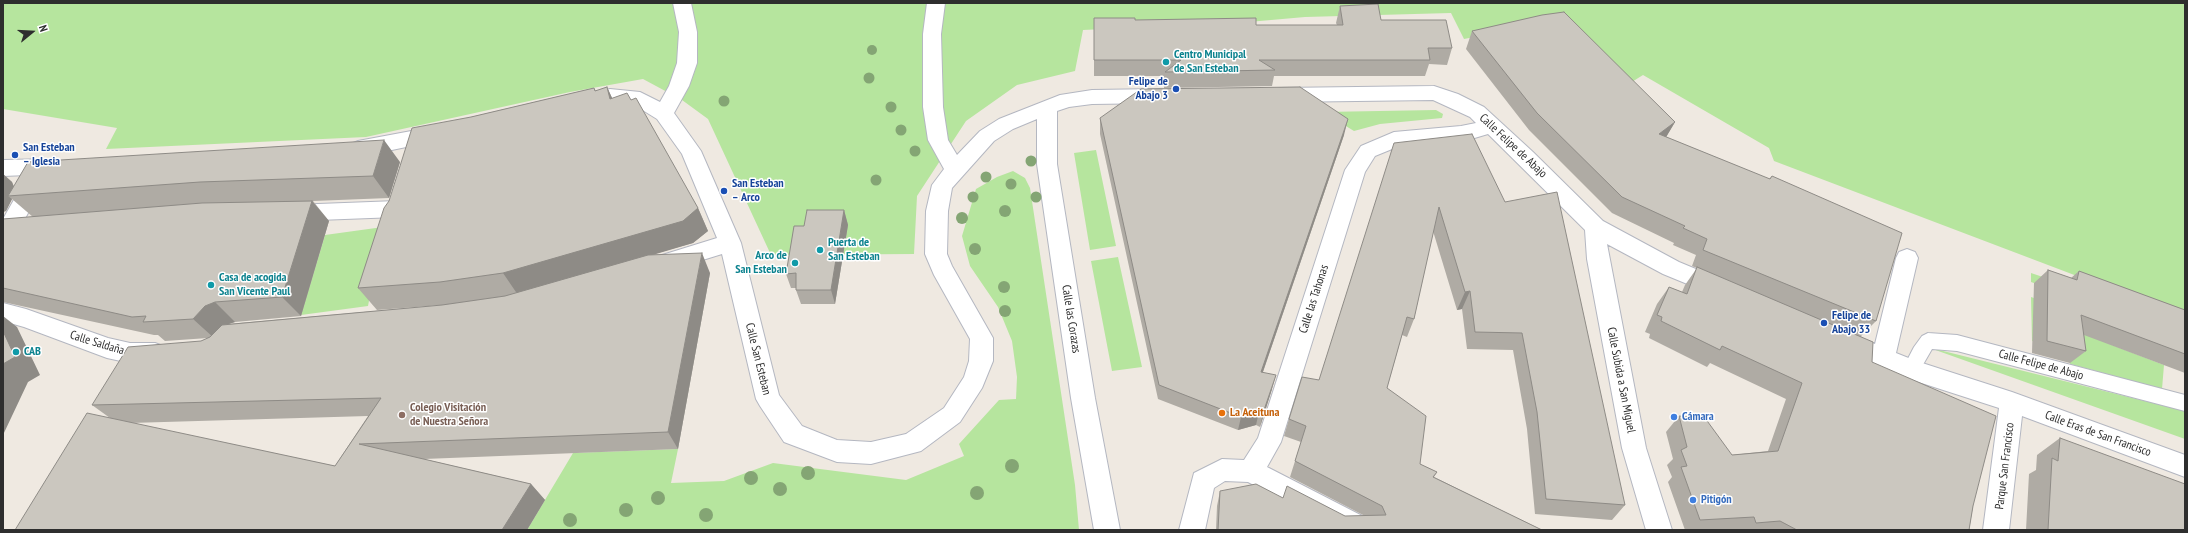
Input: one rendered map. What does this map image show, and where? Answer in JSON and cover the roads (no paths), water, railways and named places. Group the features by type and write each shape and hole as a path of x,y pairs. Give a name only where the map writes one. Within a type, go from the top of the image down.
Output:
{"street":[{"path":"664,114 679,86 687,63 688,32 682,3"},
{"path":"936,3 932,34 933,107 938,140 954,170"},
{"name":"Calle Felipe de Abajo","path":"1262,95 1434,93 1451,99 1477,112 1595,226 1671,268 1740,297"},
{"name":"Calle San Esteban","path":"565,105 610,96 640,99 664,114 691,151 730,243 768,399 793,434 837,451 871,453 912,443 952,415 974,381 981,361 982,338 942,269 936,254 935,239 937,211 942,185 954,170 987,136 1006,124 1047,107"},
{"path":"1047,107 1067,100 1092,97 1176,96"},
{"name":"Calle las Corazas","path":"1047,107 1047,164 1083,398 1101,489 1107,530"},
{"name":"Calle las Tahonas","path":"1251,471 1269,442 1355,170 1368,151 1394,140 1461,134 1492,126"},
{"path":"336,151 360,149 458,129"},
{"path":"412,161 419,138"},
{"path":"3,168 73,166"},
{"path":"3,239 42,167"},
{"path":"270,214 395,216 404,188"},
{"name":"Calle Subida a San Miguel","path":"1595,226 1598,259 1634,448 1659,530"},
{"path":"646,268 730,243"},
{"path":"1883,358 1907,258"},
{"name":"Calle Saldaña","path":"3,312 26,318 106,348 130,353 173,352"},
{"path":"1826,334 1911,370 2012,402"},
{"name":"Calle Eras de San Francisco","path":"2012,402 2185,466"},
{"name":"Parque San Francisco","path":"1996,530 2012,402"},
{"path":"1192,530 1203,481 1222,470 1251,471 1360,529"}],"lane":[{"name":"Calle Felipe de Abajo","path":"1911,370 1920,352 1928,341 1957,343 2185,403"}],"place":[{"name":"Centro Municipal de San Esteban","path":"1166,62"},
{"name":"Felipe de Abajo 3","path":"1176,89"},
{"name":"San Esteban – Iglesia","path":"15,155"},
{"name":"San Esteban – Arco","path":"724,191"},
{"name":"Puerta de San Esteban","path":"820,250"},
{"name":"Arco de San Esteban","path":"795,263"},
{"name":"Casa de acogida San Vicente Paul","path":"211,285"},
{"name":"Felipe de Abajo 33","path":"1824,323"},
{"name":"CAB","path":"16,352"},
{"name":"La Aceituna","path":"1222,413"},
{"name":"Colegio Visitación de Nuestra Señora","path":"402,415"},
{"name":"Cámara","path":"1674,417"},
{"name":"Pitigón","path":"1693,500"}]}
